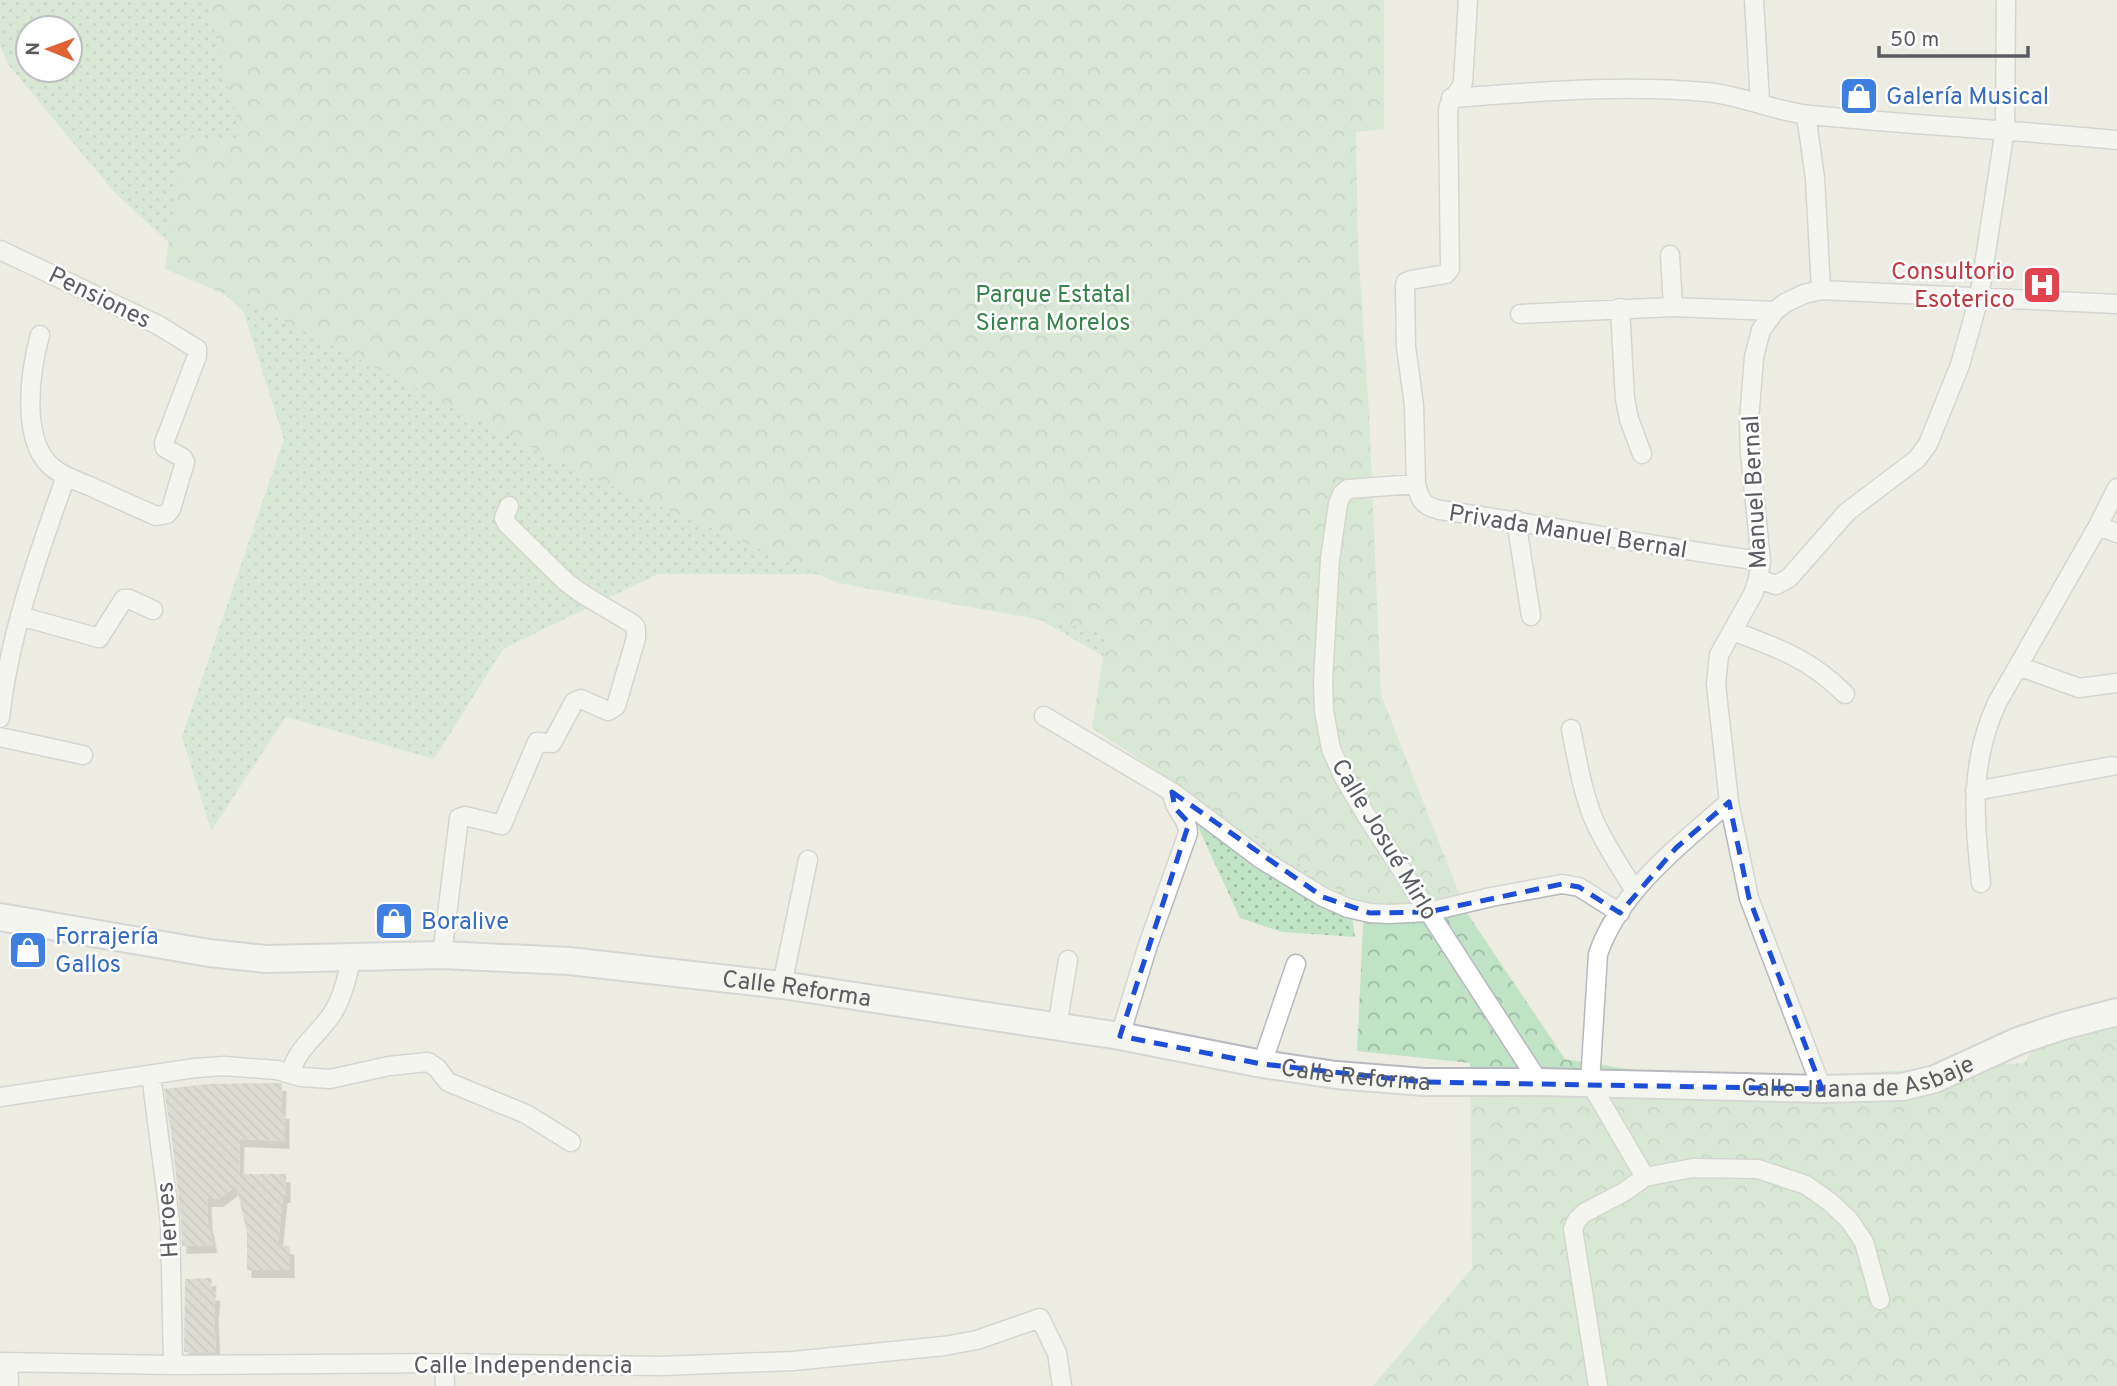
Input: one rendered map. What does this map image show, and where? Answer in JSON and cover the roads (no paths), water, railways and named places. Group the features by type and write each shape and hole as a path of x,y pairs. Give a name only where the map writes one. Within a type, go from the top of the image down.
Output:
{"street":[{"path":"1416,484 1414,405 1406,347 1405,286 1406,282 1411,280 1446,274 1450,269 1448,111 1451,98 1463,82 1468,0"},
{"path":"1754,0 1760,102"},
{"path":"1758,579 1770,584 1783,582 1847,512 1905,470 1928,444 1946,401 1979,298 2005,129 2006,0"},
{"path":"1451,98 1532,92 1664,89 1709,92 1806,115 2117,140"},
{"path":"1806,115 1815,178 1821,290"},
{"name":"Pensiones","path":"0,250 158,325 197,349 197,356 164,443 165,448 185,461 172,509 167,514 156,516 66,476"},
{"path":"1670,256 1673,307"},
{"path":"1520,314 1673,307 1775,311 1804,294 1821,290 2117,304"},
{"path":"1620,308 1625,399 1629,419 1643,454"},
{"name":"Manuel Bernal","path":"1775,311 1761,330 1754,357 1749,421 1761,561 1758,579 1719,656 1716,684 1729,802 1749,898 1822,1089"},
{"path":"0,718 20,616 66,476 52,468 42,455 34,434 30,382 40,335"},
{"name":"Calle Josué Mirlo","path":"1416,484 1348,489 1342,494 1338,504 1330,559 1323,681 1324,711 1331,749 1344,778 1539,1082"},
{"name":"Privada Manuel Bernal","path":"1416,484 1418,495 1429,508 1516,520 1670,549 1761,561"},
{"path":"1981,883 1975,827 1975,791 1978,761 1986,727 2117,488"},
{"path":"442,955 458,821 461,816 502,825 537,742 551,744 574,702 581,699 608,711 616,706 636,638 633,624 566,582 506,524 504,518 509,506"},
{"path":"1516,520 1531,616"},
{"path":"2098,526 2117,533"},
{"path":"20,616 99,638 124,599 153,610"},
{"path":"1733,631 1798,657 1813,666 1845,694"},
{"path":"2018,666 2079,688 2117,683"},
{"path":"1044,716 1172,792 1261,859 1323,897 1348,908 1388,914 1428,912 1562,884 1579,887 1620,913"},
{"path":"1571,729 1593,818 1635,891"},
{"path":"0,737 83,755"},
{"path":"1975,791 2112,766"},
{"path":"1120,1036 1148,945 1188,833 1187,822 1175,807 1172,792"},
{"path":"1645,1177 1590,1083 1598,954 1602,943 1635,891 1676,848 1729,802"},
{"path":"782,985 808,860"},
{"name":"Calle Reforma","path":"0,917 209,953 266,959 442,955 569,961 782,985 1120,1036 1262,1064 1336,1075 1424,1082 1590,1083"},
{"path":"0,1097 195,1068 224,1066 277,1070 293,1066 332,1014 352,957"},
{"path":"1057,1027 1068,960"},
{"path":"1262,1064 1296,964"},
{"name":"Calle Juana de Asbaje","path":"1590,1083 1822,1089 1917,1085 2018,1041 2117,1012"},
{"path":"293,1066 301,1077 330,1079 390,1066 428,1062 438,1068 443,1077 454,1086 526,1114 571,1142"},
{"name":"Heroes","path":"151,1075 170,1221 173,1365"},
{"path":"1598,1386 1573,1229 1584,1213 1624,1192 1645,1177 1693,1168 1758,1169 1806,1185 1849,1220 1864,1242 1880,1300"},
{"name":"Calle Independencia","path":"4,1362 662,1366 793,1361 944,1346 977,1340 1040,1318 1057,1353 1062,1386"},
{"path":"4,1362 9,1386"},
{"path":"444,1363 445,1386"}],"place":[{"name":"Galería Musical","path":"1859,96"},
{"name":"Consultorio Esoterico","path":"2042,285"},
{"name":"Boralive","path":"394,921"},
{"name":"Forrajería Gallos","path":"28,950"}],"park label":[{"name":"Parque Estatal Sierra Morelos","path":"1053,308"}]}
